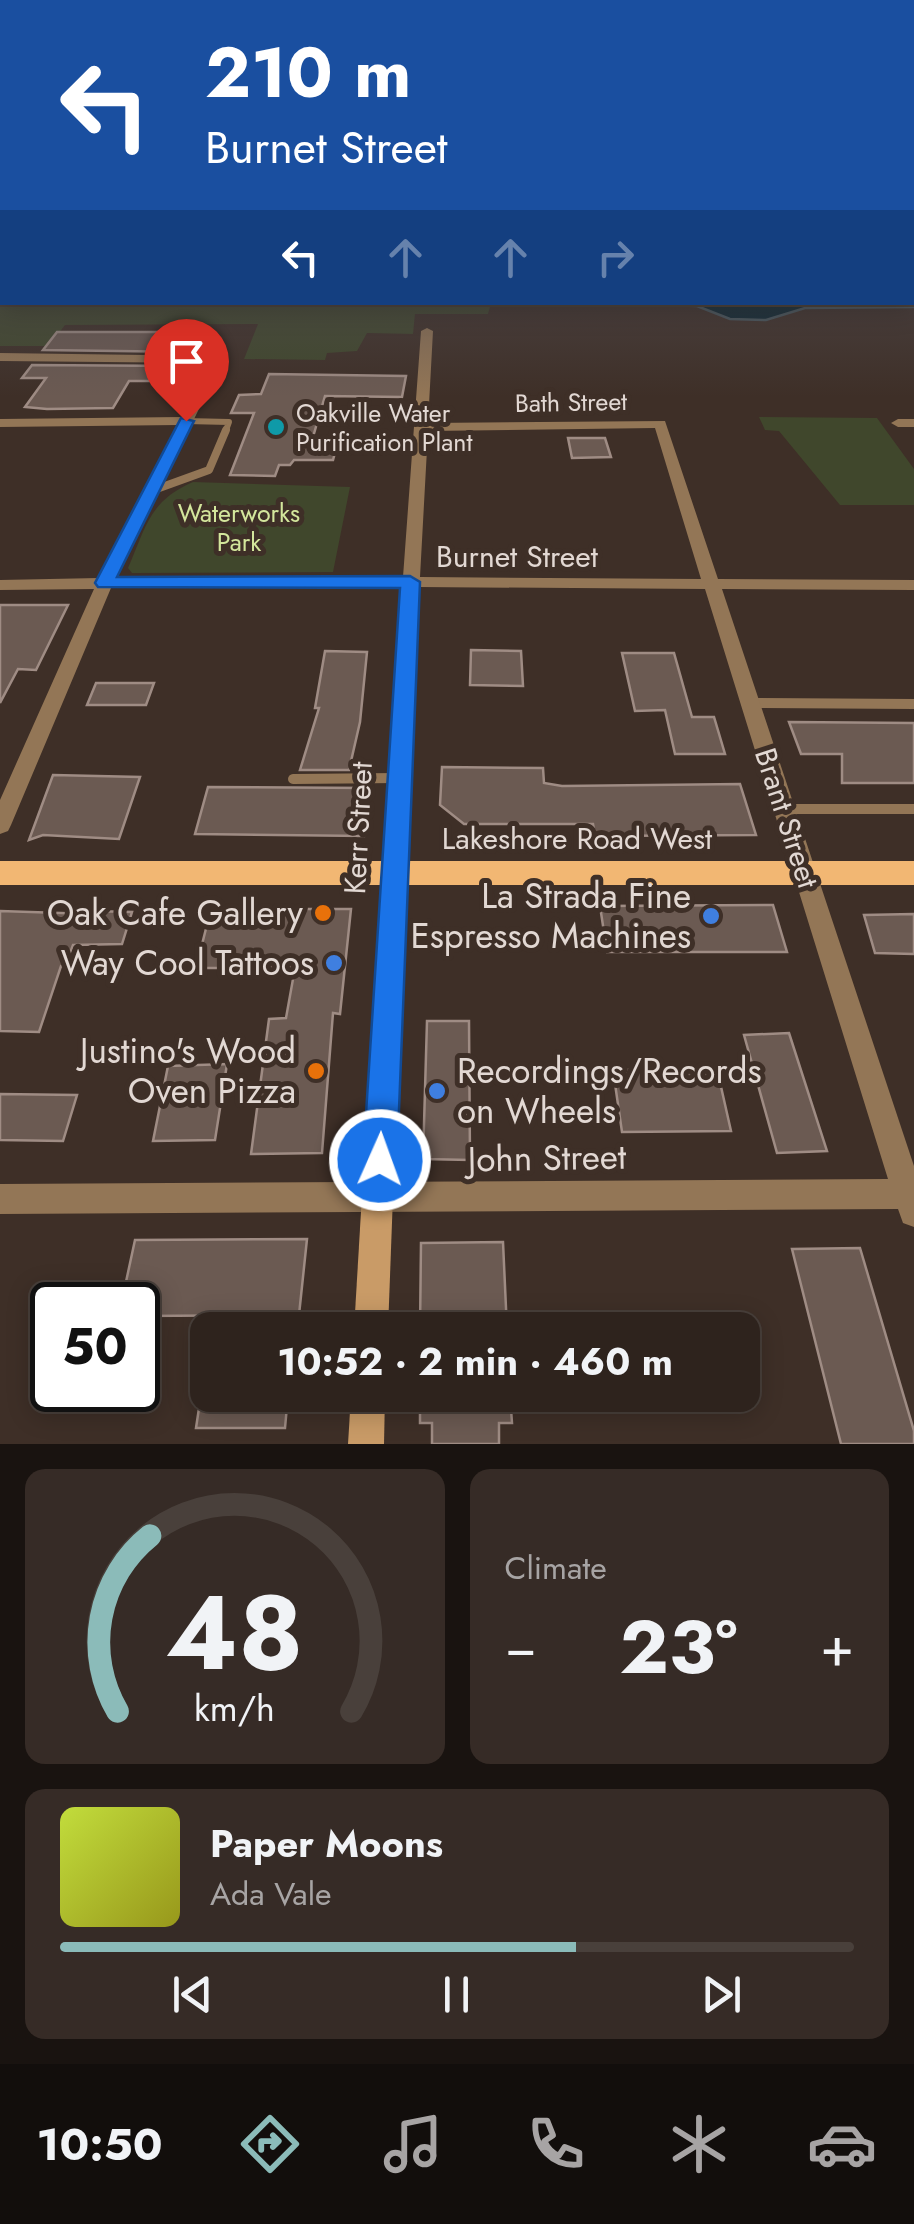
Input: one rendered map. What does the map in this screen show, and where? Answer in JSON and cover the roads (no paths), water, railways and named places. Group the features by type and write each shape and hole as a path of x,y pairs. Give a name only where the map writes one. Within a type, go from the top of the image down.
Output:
{"main road":[{"name":"Lakeshore Road West","path":"0,873 914,873"},
{"name":"Kerr Street","path":"372,1312 393,873"},
{"path":"366,1444 367,1412"}],"street":[{"name":"Kerr Street","path":"393,873 426,331"},
{"path":"0,357 216,360 105,583 0,825"},
{"path":"0,422 186,421"},
{"path":"898,422 914,423"},
{"name":"Bath Street","path":"423,427 660,424"},
{"name":"Brant Street","path":"660,424 912,1200"},
{"name":"Burnet Street","path":"0,585 914,585"},
{"name":"John Street","path":"0,1198 912,1200"}],"lane":[{"path":"151,491 209,470 229,422 186,421"},
{"path":"749,703 914,704"},
{"path":"293,780 398,778"},
{"path":"784,809 914,809"}],"water":[{"path":"666,305 914,307 805,308 766,320 730,319 697,306"}],"place":[{"name":"Oakville Water Purification Plant","path":"276,427"},
{"name":"Oak Cafe Gallery","path":"323,913"},
{"name":"La Strada Fine Espresso Machines","path":"711,916"},
{"name":"Way Cool Tattoos","path":"334,963"},
{"name":"Justino's Wood Oven Pizza","path":"316,1071"},
{"name":"Recordings/Records on Wheels","path":"437,1091"}],"park label":[{"name":"Waterworks Park","path":"239,528"}]}
